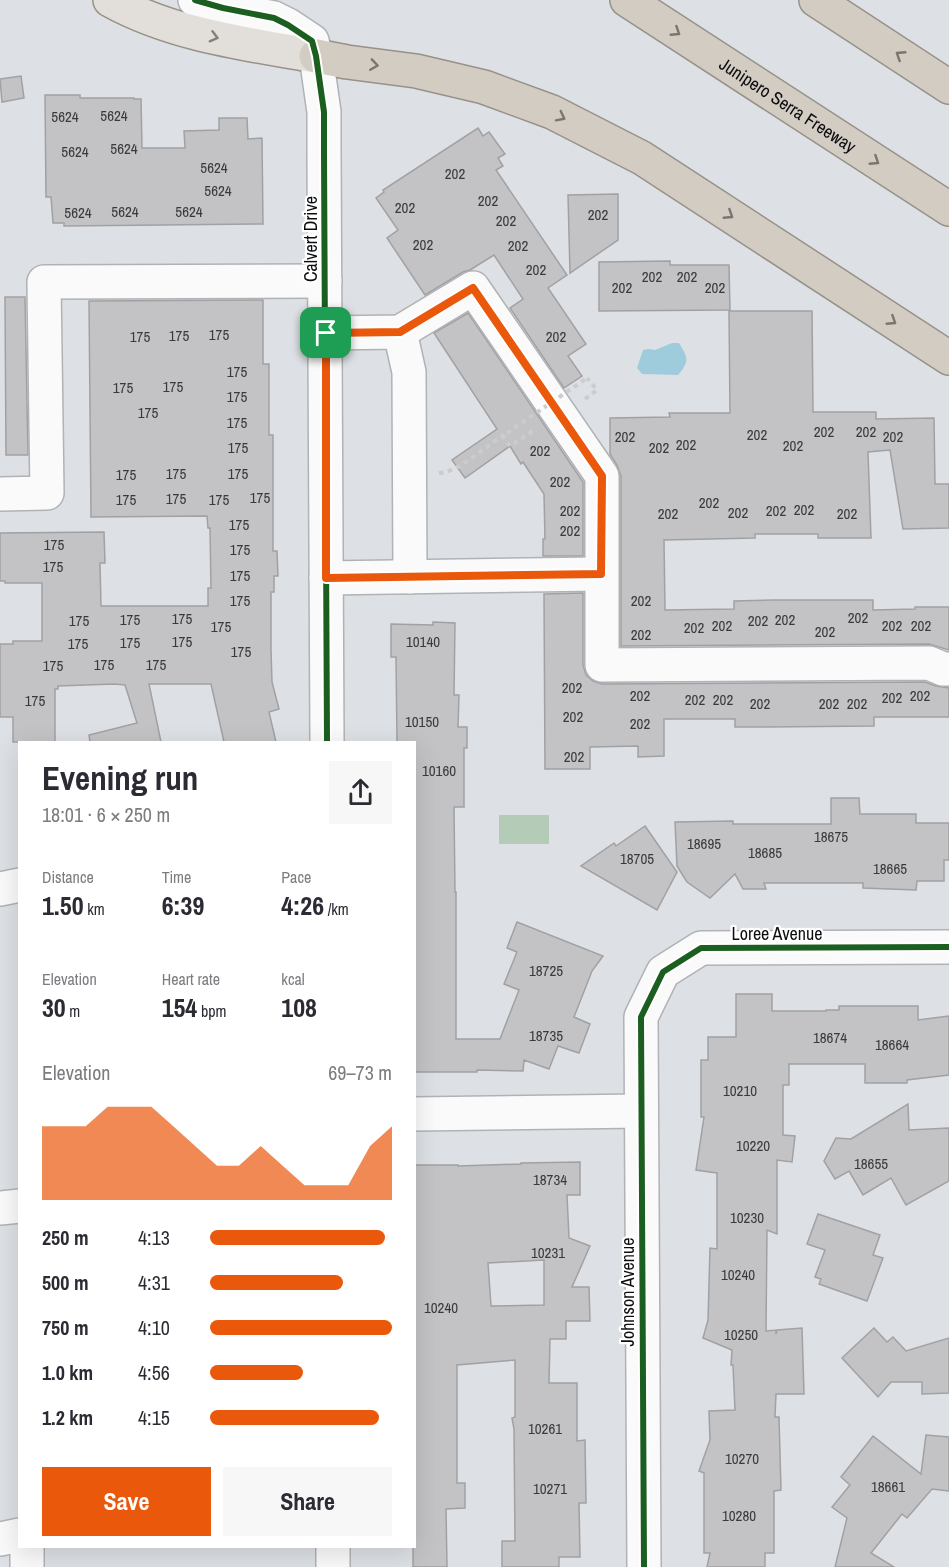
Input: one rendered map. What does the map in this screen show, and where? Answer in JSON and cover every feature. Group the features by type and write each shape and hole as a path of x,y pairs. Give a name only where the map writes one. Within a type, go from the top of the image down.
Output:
{"highway":[{"name":"Junipero Serra Freeway","path":"627,0 949,209"},
{"path":"816,0 949,87"},
{"path":"316,56 416,71 483,87 552,112 642,159 949,358"}],"main road":[{"path":"110,0 157,21 226,40 316,56"}],"street":[{"name":"Calvert Drive","path":"195,0 274,18 312,42 316,56 324,112 327,741"},
{"path":"0,494 47,493 44,282 325,281"},
{"path":"326,333 400,332 473,288 602,476 602,665 929,663 949,669"},
{"path":"400,332 409,372 410,577"},
{"path":"326,578 601,574"},
{"path":"0,890 18,886"},
{"name":"Loree Avenue","path":"641,1017 663,972 701,948 949,947"},
{"name":"Johnson Avenue","path":"641,1017 644,1567"},
{"path":"416,1114 641,1111"},
{"path":"0,1208 18,1206"},
{"path":"0,1539 18,1535"},
{"path":"27,1548 27,1567"},
{"path":"333,1548 333,1567"}],"path":[{"path":"443,473 455,468 588,378 597,390 591,394"},
{"path":"505,434 510,446 527,435"}],"green space":[{"path":"499,815 549,815 549,844 499,844"}],"water":[{"path":"672,343 679,343 686,356 686,363 678,375 642,374 637,368 643,350 655,350"}],"building":[{"path":"21,76 24,98 2,102 0,79"},
{"path":"45,95 141,99 142,148 185,148 184,131 219,130 219,118 247,118 248,139 262,138 263,224 64,226 64,223 53,223 51,197 46,197"},
{"path":"478,128 483,136 489,132 505,154 498,158 503,166 496,170 567,275 548,288 586,344 568,356 582,376 564,388 510,308 523,299 494,255 425,295 387,238 398,230 376,198 384,192 383,190"},
{"path":"618,194 618,240 570,273 568,195"},
{"path":"670,261 670,265 729,265 730,310 599,311 599,262"},
{"path":"5,297 25,297 28,455 6,455"},
{"path":"263,300 263,364 269,364 269,435 273,435 273,551 277,551 278,576 274,576 274,592 271,592 271,650 272,682 279,709 269,712 276,741 224,741 211,684 149,684 161,741 90,741 89,735 137,723 125,685 58,686 58,689 55,689 55,741 13,742 13,717 0,717 0,644 13,644 13,641 42,641 42,583 0,581 0,533 104,532 105,563 100,563 101,606 208,606 208,588 211,588 210,528 208,528 207,516 91,517 89,301"},
{"path":"729,311 812,311 813,412 876,412 876,419 934,418 935,484 949,484 949,528 903,529 890,450 868,452 871,538 818,538 818,534 755,534 755,538 664,540 665,610 734,609 734,601 774,600 873,600 873,610 949,607 949,650 929,644 621,646 621,476 610,454 610,418 670,417 669,413 730,413"},
{"path":"468,313 583,482 583,556 543,556 544,494 510,446 465,478 452,460 497,429 434,333"},
{"path":"583,593 583,665 586,675 593,681 602,684 925,682 949,688 949,717 874,717 874,726 766,727 735,727 735,719 664,719 664,756 638,757 638,746 590,747 590,769 545,769 544,594"},
{"path":"433,622 455,623 454,695 459,695 458,727 467,727 467,748 464,748 464,807 454,807 456,1039 500,1039 519,990 504,984 517,952 507,948 517,922 603,956 592,971 574,1017 590,1024 579,1053 558,1046 549,1069 524,1060 523,1071 416,1072 416,741 397,741 396,657 391,657 391,624 433,625"},
{"path":"831,798 859,798 860,814 916,814 916,823 949,823 949,860 944,860 944,881 917,881 916,890 863,888 863,883 764,883 766,889 743,889 735,874 710,898 687,882 677,866 675,822 831,824"},
{"path":"645,826 677,872 657,910 581,866 614,843 616,846"},
{"path":"736,994 772,994 772,1011 826,1011 839,1010 839,1006 918,1006 918,1020 949,1016 949,1075 907,1080 907,1083 865,1083 865,1064 789,1064 789,1085 783,1085 783,1135 795,1136 792,1162 777,1160 777,1234 767,1230 766,1331 776,1330 776,1334 777,1330 802,1328 804,1394 776,1394 775,1417 779,1417 781,1490 774,1491 774,1553 765,1553 765,1567 707,1567 710,1553 704,1553 704,1473 699,1471 710,1440 709,1411 735,1410 732,1350 703,1338 708,1320 710,1248 717,1249 717,1173 696,1170 704,1117 701,1117 701,1060 708,1060 708,1037 736,1037"},
{"path":"908,1104 909,1130 949,1128 949,1181 906,1205 891,1178 863,1195 849,1171 835,1179 824,1161 836,1138 851,1139"},
{"path":"580,1162 580,1195 567,1195 569,1238 590,1246 572,1287 589,1287 590,1321 566,1321 566,1339 550,1339 549,1383 577,1383 577,1441 585,1440 586,1503 579,1503 580,1557 559,1557 559,1567 502,1567 502,1541 515,1541 512,1418 515,1417 515,1360 457,1365 457,1483 465,1483 465,1508 446,1509 447,1567 413,1567 413,1548 416,1548 416,1165","holes":["544,1260 544,1305 491,1306 488,1263"]},
{"path":"818,1214 880,1235 873,1255 883,1258 867,1301 819,1284 821,1279 815,1277 825,1250 807,1244"},
{"path":"874,1328 887,1342 893,1337 906,1351 949,1338 949,1393 922,1394 922,1382 891,1382 878,1397 842,1358"},
{"path":"926,1435 949,1437 949,1491 932,1489 907,1518 902,1514 871,1553 894,1567 835,1567 847,1518 832,1507 850,1485 841,1477 873,1436 921,1474"}],"cycle path":[{"path":"195,0 274,18 312,41 316,56 324,112 327,741"},
{"path":"644,1567 641,1017 663,972 701,948 949,947"}],"route":[{"path":"473,288 602,476 601,574 326,578 326,333 400,332 473,288"}]}
